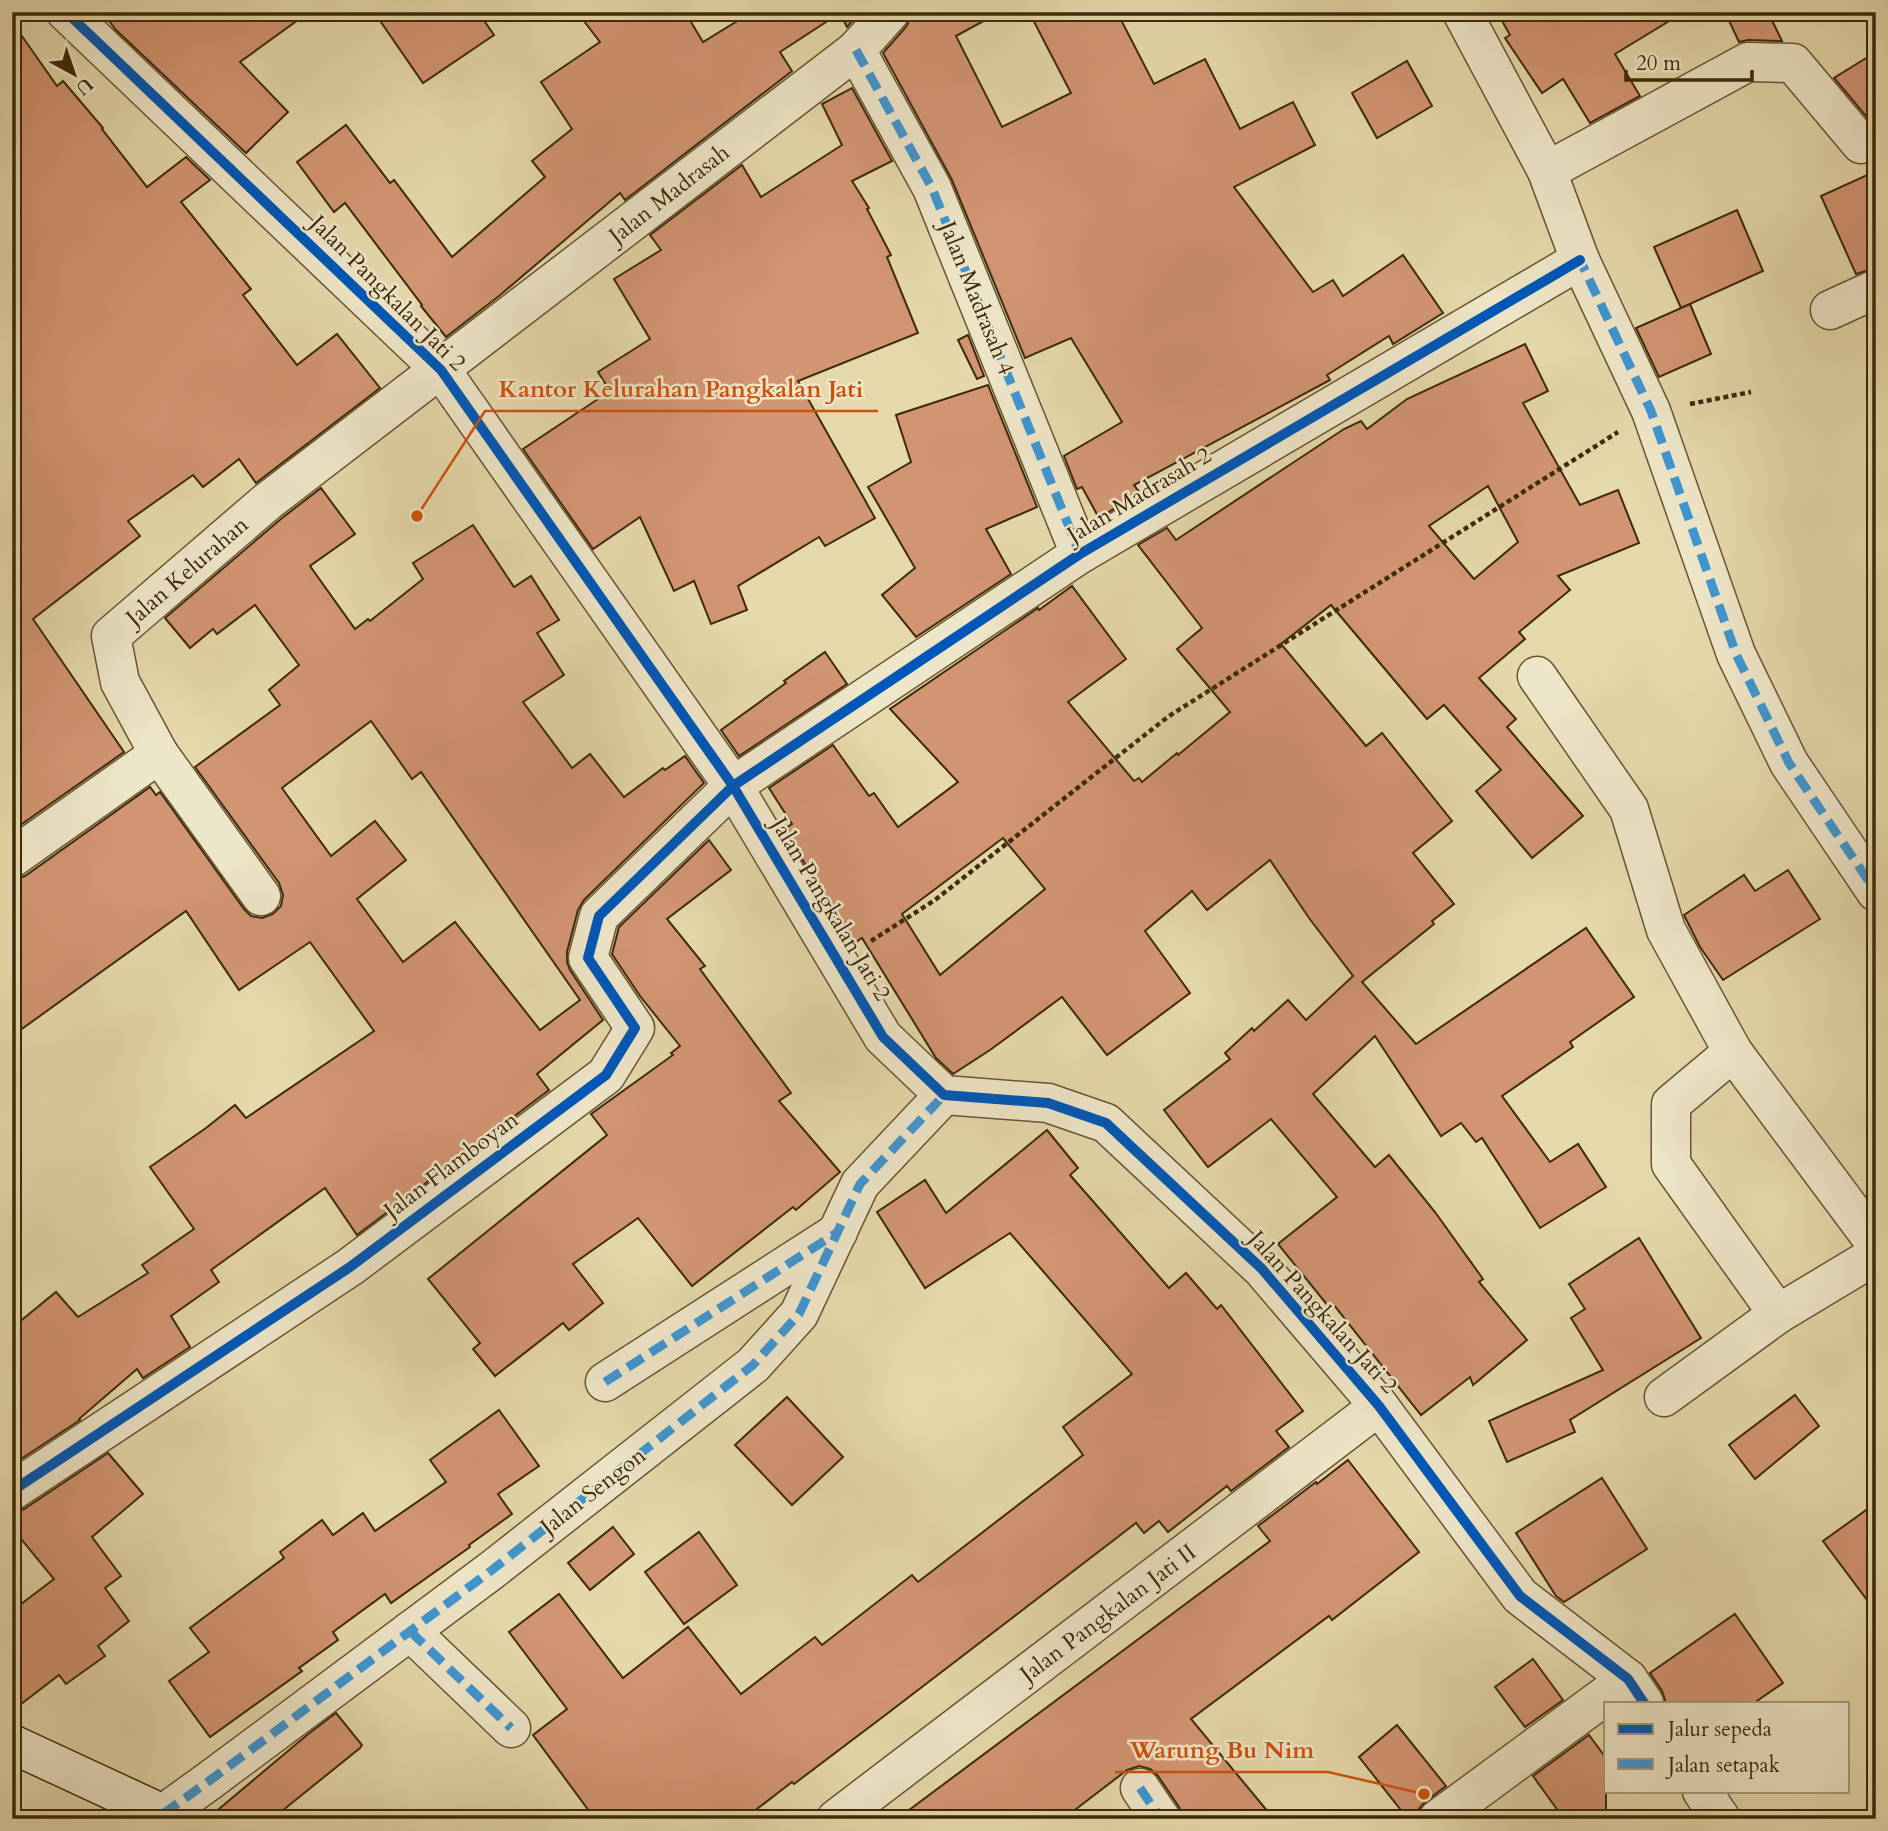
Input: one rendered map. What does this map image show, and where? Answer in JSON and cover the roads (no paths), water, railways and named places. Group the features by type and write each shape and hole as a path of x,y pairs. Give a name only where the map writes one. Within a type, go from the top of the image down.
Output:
{"street":[{"name":"Jalan Pangkalan Jati 2","path":"66,12 441,370 733,786 883,1037 944,1095 1048,1103 1106,1123 1262,1269 1379,1406 1520,1596 1636,1691"},
{"name":"Jalan Madrasah","path":"441,370 856,50 890,12"},
{"path":"1462,12 1546,171 1580,260 1651,411 1736,654 1789,763 1876,892"},
{"name":"Jalan Madrasah 4","path":"856,50 932,188 1080,554"},
{"path":"1546,171 1748,62 1793,62 1861,144"},
{"name":"Jalan Madrasah 2","path":"733,786 1080,554 1580,260"},
{"path":"1830,310 1876,289"},
{"name":"Jalan Kelurahan","path":"159,754 120,682 111,636 268,501 441,370"},
{"path":"1537,676 1629,810 1666,930 1733,1052 1876,1244"},
{"path":"12,858 159,754 261,896"},
{"name":"Jalan Flamboyan","path":"12,1491 350,1267 606,1075 635,1028 588,958 599,916 733,786"},
{"path":"1733,1052 1671,1104 1671,1164 1778,1314"},
{"name":"Jalan Sengon","path":"166,1816 492,1570 753,1365 799,1314 860,1184 944,1095"},
{"path":"606,1382 838,1232"},
{"path":"1664,1397 1778,1314 1876,1255"},
{"name":"Jalan Pangkalan Jati II","path":"836,1819 1379,1406"},
{"path":"410,1631 511,1728"},
{"path":"1619,1702 1636,1691"},
{"path":"1438,1819 1604,1712"},
{"path":"12,1744 166,1816"},
{"path":"1703,1792 1721,1819"}],"place":[{"name":"Kantor Kelurahan Pangkalan Jati","path":"417,516"},
{"name":"Warung Bu Nim","path":"1424,1794"}]}
